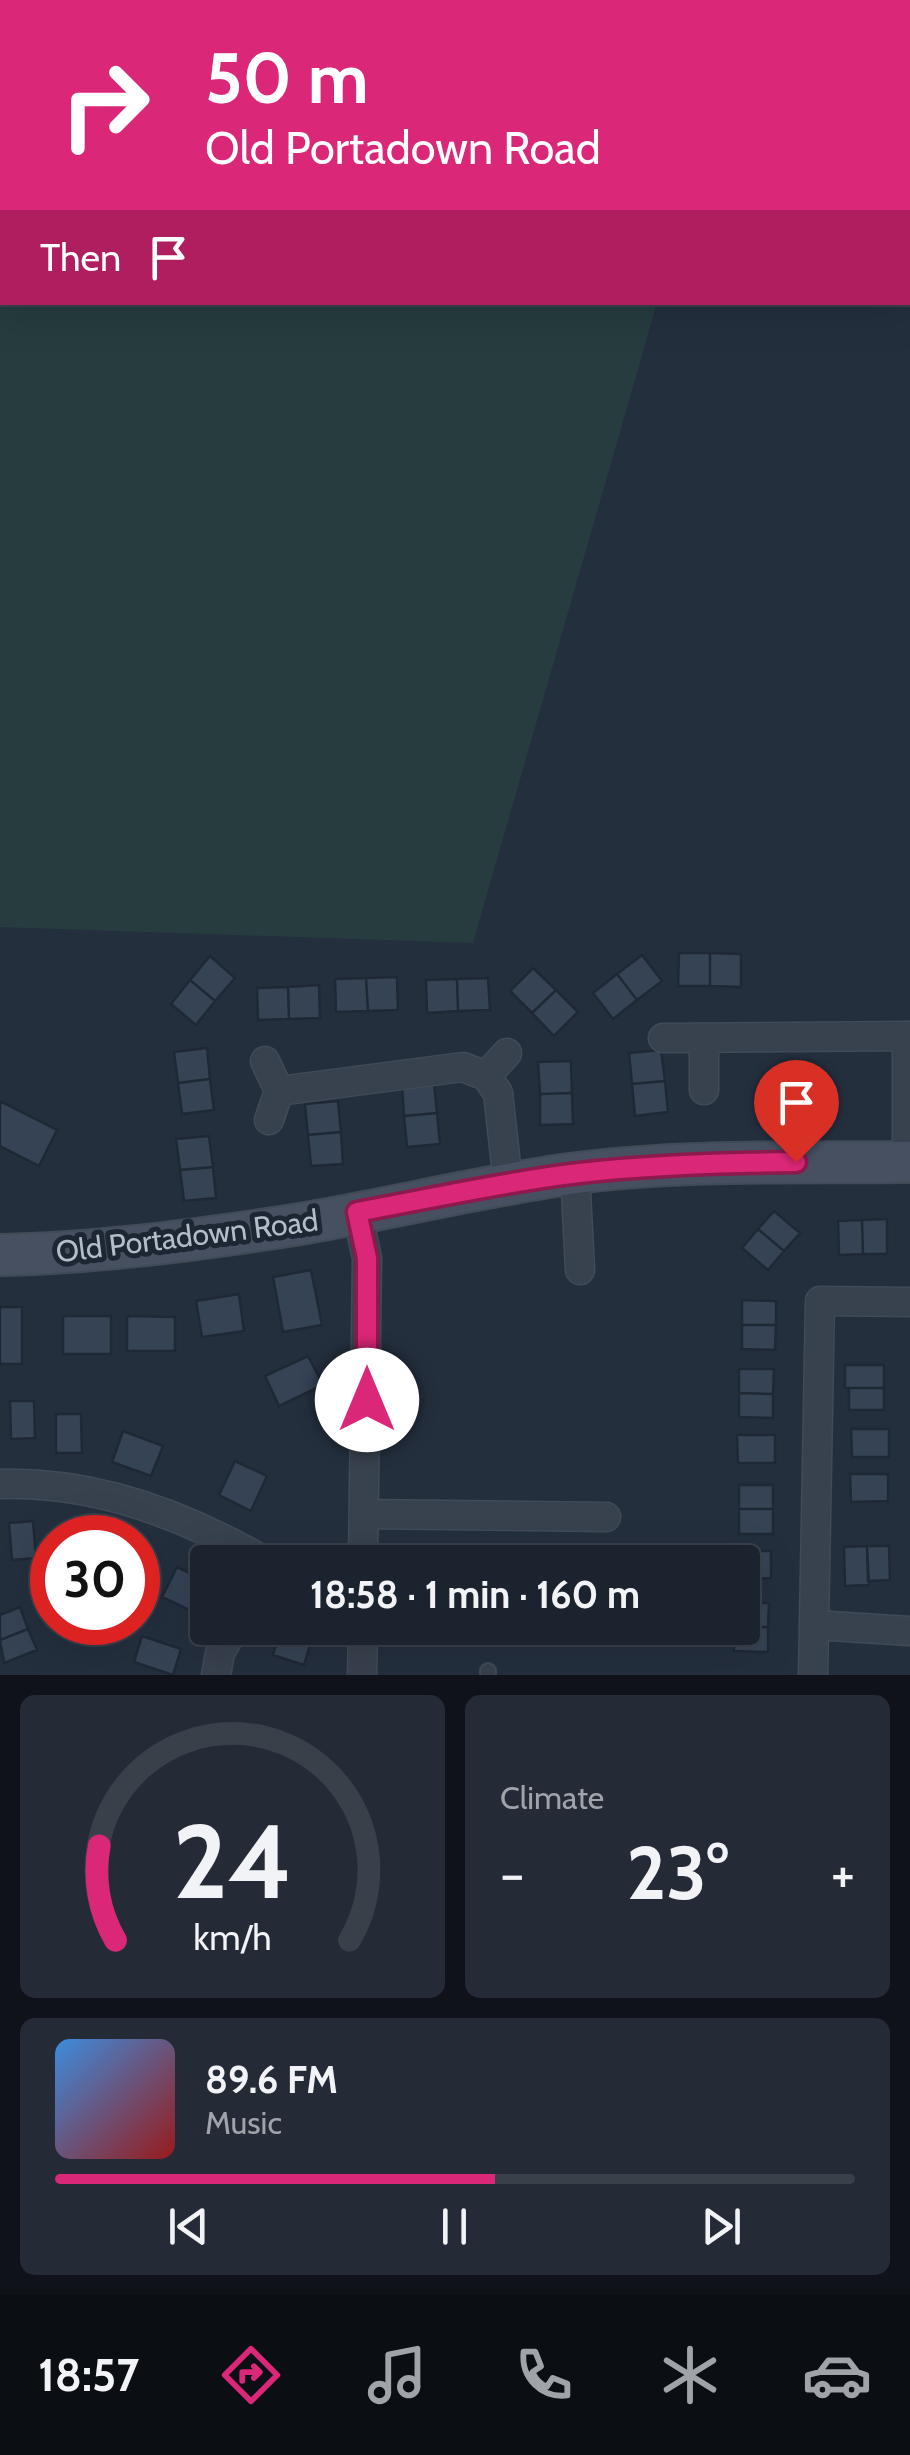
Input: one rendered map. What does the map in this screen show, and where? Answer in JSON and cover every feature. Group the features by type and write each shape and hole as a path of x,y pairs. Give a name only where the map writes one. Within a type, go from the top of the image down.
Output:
{"main road":[{"name":"Old Portadown Road","path":"0,1255 143,1246 575,1173 722,1163 908,1162"}],"street":[{"path":"663,1038 909,1036 908,1162"},
{"path":"704,1040 704,1090"},
{"path":"486,1076 507,1052"},
{"path":"265,1061 278,1091 269,1120"},
{"path":"278,1091 463,1067 486,1076 498,1093 508,1183"},
{"path":"575,1173 580,1270"},
{"path":"357,1212 367,1258 364,1545"},
{"path":"813,1675 820,1301 910,1302"},
{"path":"1,1482 73,1488 158,1508 232,1545"},
{"path":"364,1514 606,1517"},
{"path":"814,1625 910,1631"},
{"path":"216,1675 225,1645"},
{"path":"362,1645 362,1675"}],"green space":[{"path":"0,305 656,305 473,943 0,927"}],"building":[{"path":"679,953 710,953 710,986 678,986"},
{"path":"710,953 741,954 741,987 710,986"},
{"path":"642,955 662,981 637,1000 617,974"},
{"path":"210,956 235,978 215,1001 190,980"},
{"path":"533,968 556,990 532,1013 510,991"},
{"path":"617,974 637,1000 613,1019 593,993"},
{"path":"397,977 398,1010 368,1011 366,978"},
{"path":"366,978 368,1011 336,1012 335,979"},
{"path":"488,978 490,1010 458,1011 457,979"},
{"path":"457,979 458,1011 427,1013 426,980"},
{"path":"190,980 215,1001 196,1025 171,1004"},
{"path":"319,985 320,1018 289,1019 288,987"},
{"path":"288,987 289,1019 258,1020 257,988"},
{"path":"556,990 578,1012 554,1036 532,1013"},
{"path":"207,1048 210,1079 178,1083 174,1052"},
{"path":"661,1050 665,1081 632,1084 629,1053"},
{"path":"571,1061 572,1093 540,1094 538,1062"},
{"path":"210,1079 214,1110 182,1114 178,1083"},
{"path":"665,1081 668,1112 635,1116 632,1084"},
{"path":"434,1082 437,1113 404,1116 402,1085"},
{"path":"572,1093 573,1124 540,1125 540,1094"},
{"path":"0,1101 57,1130 39,1166 0,1146"},
{"path":"338,1101 341,1132 308,1135 305,1104"},
{"path":"437,1113 440,1144 407,1147 404,1116"},
{"path":"341,1132 343,1164 311,1166 308,1135"},
{"path":"209,1136 213,1167 180,1170 176,1139"},
{"path":"213,1167 216,1198 184,1201 180,1170"},
{"path":"774,1211 800,1233 784,1251 758,1229"},
{"path":"887,1219 887,1254 863,1254 862,1220"},
{"path":"862,1220 863,1254 839,1255 838,1221"},
{"path":"758,1229 784,1251 768,1270 742,1248"},
{"path":"311,1270 322,1325 283,1332 273,1277"},
{"path":"239,1294 244,1331 202,1337 196,1301"},
{"path":"742,1300 776,1301 776,1325 742,1325"},
{"path":"0,1307 22,1307 22,1364 0,1364"},
{"path":"63,1316 111,1316 111,1354 63,1354"},
{"path":"127,1316 175,1317 175,1351 127,1351"},
{"path":"742,1325 776,1325 775,1350 742,1349"},
{"path":"308,1356 323,1385 279,1406 265,1376"},
{"path":"845,1365 884,1365 884,1388 845,1388"},
{"path":"739,1369 774,1369 773,1394 739,1393"},
{"path":"849,1388 884,1388 884,1410 849,1410"},
{"path":"739,1393 773,1394 773,1418 739,1417"},
{"path":"10,1401 34,1401 35,1438 11,1439"},
{"path":"56,1414 81,1414 82,1453 56,1453"},
{"path":"851,1429 889,1429 889,1457 852,1457"},
{"path":"123,1431 163,1446 151,1476 112,1462"},
{"path":"737,1435 775,1435 775,1463 738,1463"},
{"path":"235,1461 267,1476 251,1511 219,1495"},
{"path":"850,1474 888,1474 888,1501 851,1502"},
{"path":"739,1485 773,1485 773,1509 739,1509"},
{"path":"739,1509 773,1509 773,1534 739,1534"},
{"path":"30,1521 30,1558 12,1560 9,1523"},
{"path":"867,1546 869,1585 845,1586 844,1547"},
{"path":"867,1546 889,1546 890,1580 868,1581"},
{"path":"760,1551 771,1551 771,1578 760,1578"},
{"path":"177,1567 190,1573 190,1610 162,1597"},
{"path":"760,1603 769,1603 768,1627 760,1627"},
{"path":"20,1607 28,1629 0,1640 0,1615"},
{"path":"760,1627 768,1627 768,1652 734,1651 734,1645 760,1645"},
{"path":"28,1629 30,1645 37,1650 4,1663 0,1640"},
{"path":"160,1642 181,1649 173,1675 134,1662 139,1645"},
{"path":"276,1645 310,1645 304,1665 273,1655"}],"route":[{"path":"367,1400 367,1258 357,1212 575,1173 796,1162"}]}
